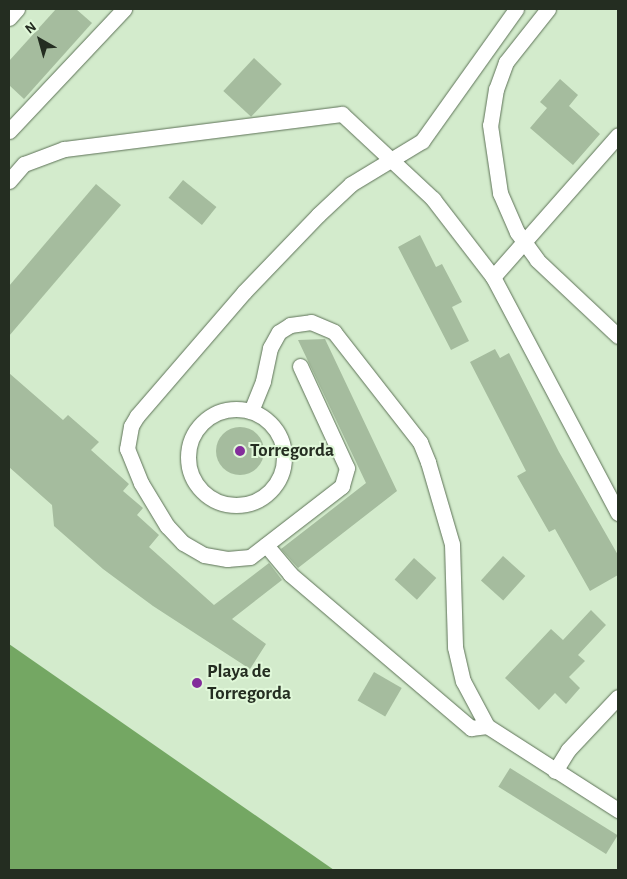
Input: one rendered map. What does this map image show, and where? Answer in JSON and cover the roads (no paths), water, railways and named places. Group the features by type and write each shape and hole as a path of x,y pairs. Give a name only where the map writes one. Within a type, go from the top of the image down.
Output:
{"lane":[{"path":"9,18 17,9"},
{"path":"9,131 124,9"},
{"path":"300,366 347,468 346,481 250,558 227,559 204,555 183,543 166,526 141,483 127,449 131,426 244,292 318,215 351,184 422,141 516,9"},
{"path":"548,9 506,62 496,89 490,125 500,193 524,242 537,260 618,336"},
{"path":"9,180 24,164 64,149 342,114 390,162 433,199 493,276 618,513"},
{"path":"493,276 618,135"},
{"path":"251,411 274,339 290,325 311,322 334,332 420,442 452,544 454,647 464,681 487,726 555,772 618,810"},
{"path":"237,408 251,411 263,417 281,438 284,465 280,478 261,498 235,506 221,503 199,488 188,463 188,449 200,424 211,416 237,408"},
{"path":"266,545 290,574 471,728 487,726"},
{"path":"555,772 568,750 618,697"}],"place":[{"name":"Torregorda","path":"240,451"},
{"name":"Playa de Torregorda","path":"197,683"}]}
